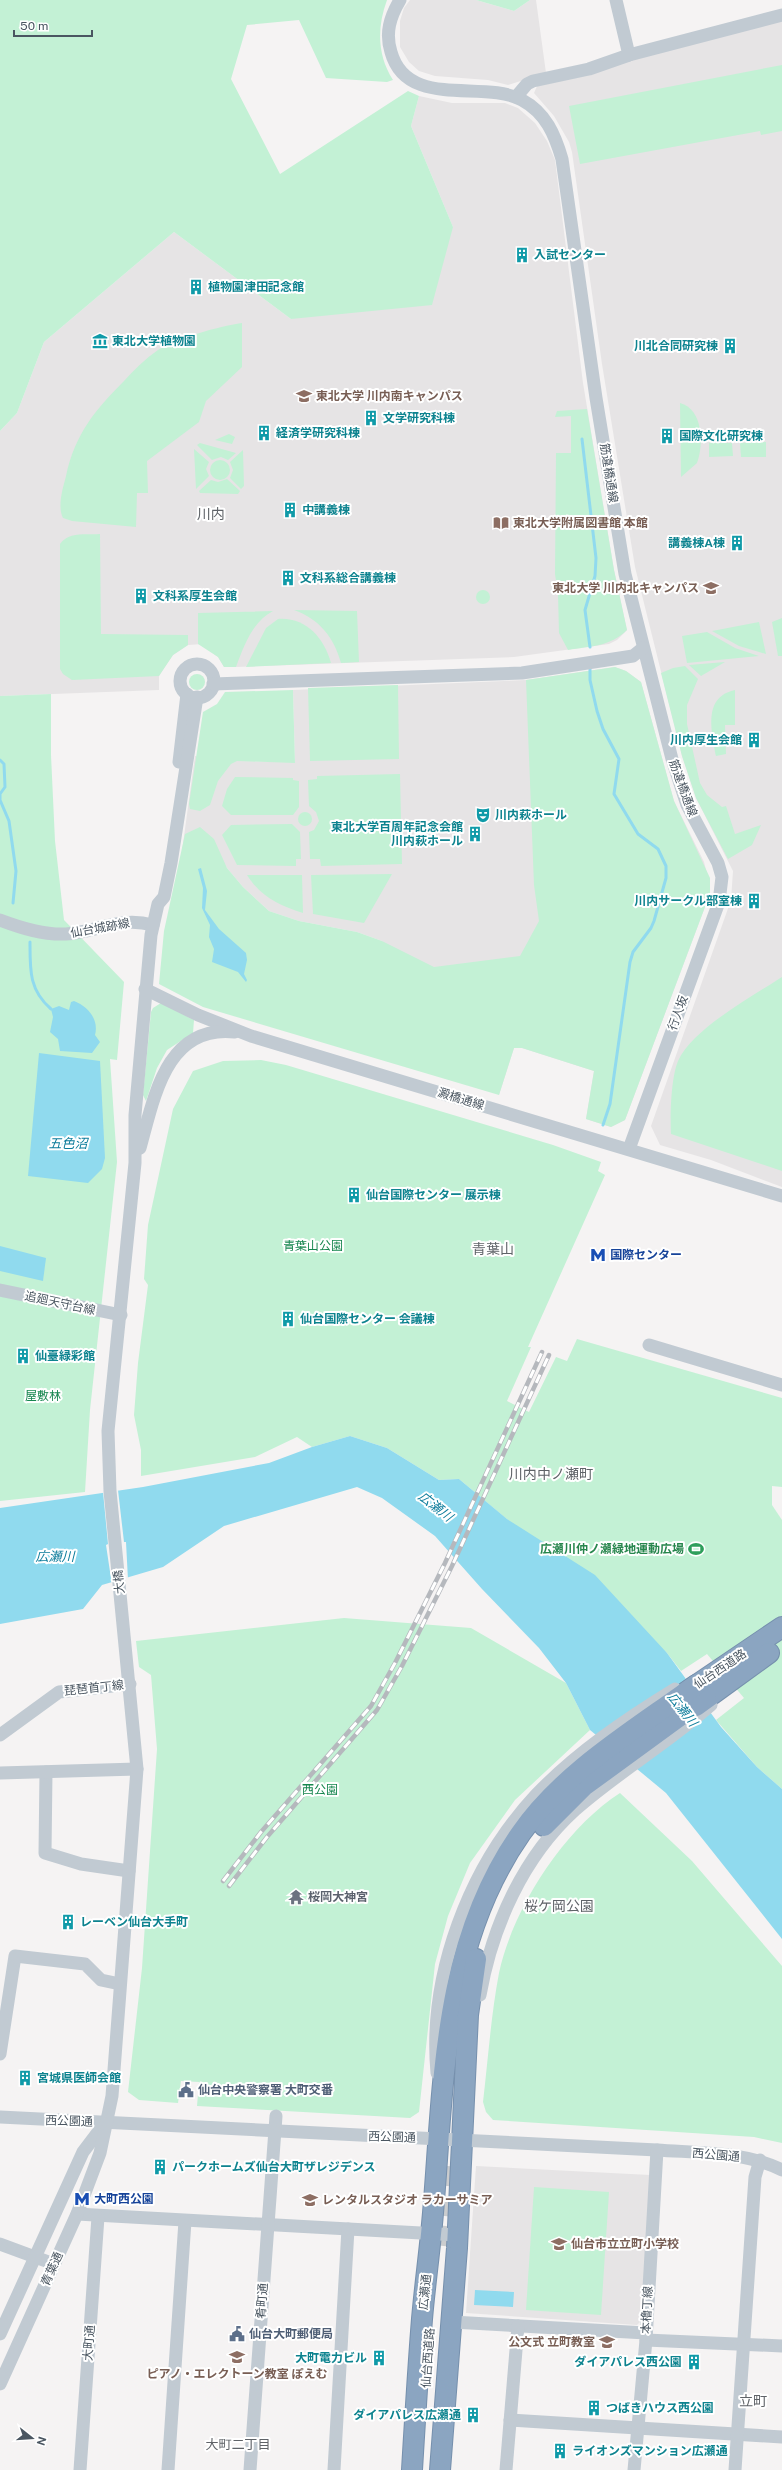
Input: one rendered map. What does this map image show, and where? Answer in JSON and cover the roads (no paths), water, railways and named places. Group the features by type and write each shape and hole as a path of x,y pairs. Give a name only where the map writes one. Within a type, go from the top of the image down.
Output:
{"highway":[{"name":"仙台西道路","path":"606,1761 701,1691 782,1626"},
{"name":"仙台西道路","path":"606,1761 701,1691 782,1644"},
{"path":"462,2140 471,1984 478,1951 492,1910 504,1884 534,1837 606,1761"},
{"path":"439,2139 452,2004 464,1952 490,1882 521,1833 534,1816 555,1794 606,1761"},
{"name":"広瀬通","path":"439,2139 442,2240 452,2322 440,2470"},
{"name":"広瀬通","path":"412,2470 422,2319 442,2240 462,2140"},
{"name":"仙台西道路","path":"420,2470 442,2240"},
{"name":"仙台西道路","path":"429,2470 442,2240"}],"street":[{"name":"筋違橋通線","path":"400,0 390,23 389,48 395,64 408,78 432,88 498,92 516,97 532,106 547,122 553,132 562,159 596,398 621,551 643,648 672,758 687,805 718,863 722,877"},
{"path":"616,0 629,55"},
{"path":"516,97 526,84 533,81 589,69 629,55 782,15"},
{"path":"213,680 522,664 631,647 643,648"},
{"path":"192,696 180,682 186,668 193,665 202,665 213,680"},
{"path":"192,696 209,692 213,680"},
{"path":"135,1163 135,1115 145,989 153,925 158,904 155,896 171,817 192,696"},
{"name":"行人坂","path":"629,1149 719,902 722,877"},
{"name":"仙台城跡線","path":"0,920 21,928 52,934 67,934 129,921 153,925"},
{"name":"澱橋通線","path":"145,989 198,1015 251,1036 782,1196"},
{"path":"135,1163 160,1081 164,1071 179,1050 193,1040 213,1033 233,1032 251,1036"},
{"name":"大橋","path":"129,1870 137,1769 110,1491 108,1431 121,1315 135,1163"},
{"name":"追廻天守台線","path":"0,1290 121,1315"},
{"path":"649,1345 782,1386"},
{"path":"606,1761 650,1705 782,1626"},
{"path":"606,1761 689,1723 741,1679 782,1650"},
{"name":"琵琶首丁線","path":"0,1735 59,1692 129,1679"},
{"path":"0,1773 137,1769"},
{"path":"46,1772 45,1853 81,1864 129,1870"},
{"name":"青葉通","path":"0,2384 76,2214 100,2153 112,2096 129,1870"},
{"path":"0,2054 15,1956 86,1964 101,1980 120,1984"},
{"name":"肴町通","path":"250,2470 276,2116"},
{"name":"西公園通","path":"0,2117 274,2132 657,2150 741,2156 760,2160 782,2170"},
{"name":"青葉通","path":"0,2334 81,2156 106,2122"},
{"name":"本櫓丁線","path":"634,2470 646,2336 657,2150"},
{"path":"735,2470 745,2344 755,2177 760,2160"},
{"path":"76,2214 98,2217 348,2229 442,2240"},
{"name":"大町通","path":"80,2470 98,2217"},
{"path":"168,2470 185,2221"},
{"path":"334,2470 348,2229"},
{"path":"0,2244 54,2264"},
{"path":"452,2322 782,2346"},
{"path":"506,2470 518,2326"},
{"path":"510,2420 782,2436"}],"water":[{"path":"201,868 207,891 205,910 219,929 246,953 247,960 244,974 247,980 246,982 238,972 212,962 214,949 209,937 210,925 202,908 203,888 198,869"},
{"path":"74,1001 88,1010 96,1024 95,1035 100,1042 92,1053 60,1051 58,1039 50,1032 53,1017 51,1009 59,1006 69,1010 71,1002"},
{"name":"五色沼","path":"39,1053 100,1061 105,1158 102,1169 88,1183 28,1176"},
{"path":"0,1246 46,1258 43,1281 0,1271"},
{"name":"広瀬川","path":"350,1436 387,1448 439,1480 459,1479 507,1519 595,1575 667,1653 721,1727 757,1767 782,1789 782,1939 666,1793 590,1730 566,1683 539,1648 482,1589 435,1536 382,1498 357,1487 224,1526 163,1567 102,1585 83,1609 0,1624 0,1508 143,1487 269,1463 312,1447"},
{"path":"475,2290 514,2292 513,2307 474,2305"}],"waterway":[{"path":"582,439 596,558 595,576 585,610 590,647"},
{"path":"590,669 590,680 597,711 603,729 619,759 614,794 638,834 658,849 666,866 666,878 654,921 651,928 633,952 630,962 610,1104 603,1125"},
{"path":"0,760 4,764 5,787 0,794 0,800 9,821 16,871 13,903"},
{"path":"30,942 32,979 38,994 51,1009"}],"tunnel":[{"path":"444,2246 452,2165"}],"railway":[{"path":"223,1881 261,1832 371,1706 395,1663 445,1563 542,1352"},
{"path":"229,1886 267,1837 377,1710 402,1666 452,1566 549,1355"}],"place":[{"name":"入試センター","path":"522,255"},
{"name":"植物園津田記念館","path":"196,287"},
{"name":"東北大学植物園","path":"100,341"},
{"name":"川北合同研究棟","path":"730,346"},
{"name":"東北大学 川内南キャンパス","path":"304,396"},
{"name":"文学研究科棟","path":"371,418"},
{"name":"経済学研究科棟","path":"264,433"},
{"name":"国際文化研究棟","path":"667,436"},
{"name":"中講義棟","path":"290,510"},
{"name":"東北大学附属図書館 本館","path":"501,523"},
{"name":"講義棟A棟","path":"737,543"},
{"name":"文科系総合講義棟","path":"288,578"},
{"name":"東北大学 川内北キャンパス","path":"711,588"},
{"name":"文科系厚生会館","path":"141,596"},
{"name":"川内厚生会館","path":"754,740"},
{"name":"川内萩ホール","path":"483,815"},
{"name":"東北大学百周年記念会館 川内萩ホール","path":"475,834"},
{"name":"川内サークル部室棟","path":"754,901"},
{"name":"仙台国際センター 展示棟","path":"354,1195"},
{"name":"国際センター","path":"598,1255"},
{"name":"仙台国際センター 会議棟","path":"288,1319"},
{"name":"仙臺緑彩館","path":"23,1356"},
{"name":"広瀬川仲ノ瀬緑地運動広場","path":"696,1549"},
{"name":"桜岡大神宮","path":"296,1897"},
{"name":"レーベン仙台大手町","path":"68,1922"},
{"name":"宮城県医師会館","path":"25,2078"},
{"name":"仙台中央警察署 大町交番","path":"186,2090"},
{"name":"パークホームズ仙台大町ザレジデンス","path":"160,2167"},
{"name":"大町西公園","path":"82,2199"},
{"name":"レンタルスタジオ ラカーサミア","path":"310,2200"},
{"name":"仙台市立立町小学校","path":"559,2244"},
{"name":"仙台大町郵便局","path":"237,2334"},
{"name":"公文式 立町教室","path":"607,2342"},
{"name":"ピアノ・エレクトーン教室 ぽえむ","path":"237,2357"},
{"name":"大町電力ビル","path":"379,2358"},
{"name":"ダイアパレス西公園","path":"694,2362"},
{"name":"つばきハウス西公園","path":"594,2408"},
{"name":"ダイアパレス広瀬通","path":"473,2415"},
{"name":"ライオンズマンション広瀬通","path":"560,2451"}],"district":[{"name":"川内","path":"211,514"},
{"name":"青葉山","path":"493,1249"},
{"name":"川内中ノ瀬町","path":"551,1474"},
{"name":"桜ケ岡公園","path":"559,1906"},
{"name":"立町","path":"753,2401"},
{"name":"大町二丁目","path":"238,2444"}],"park label":[{"name":"青葉山公園","path":"313,1246"},
{"name":"屋敷林","path":"43,1396"},
{"name":"西公園","path":"320,1790"}]}
